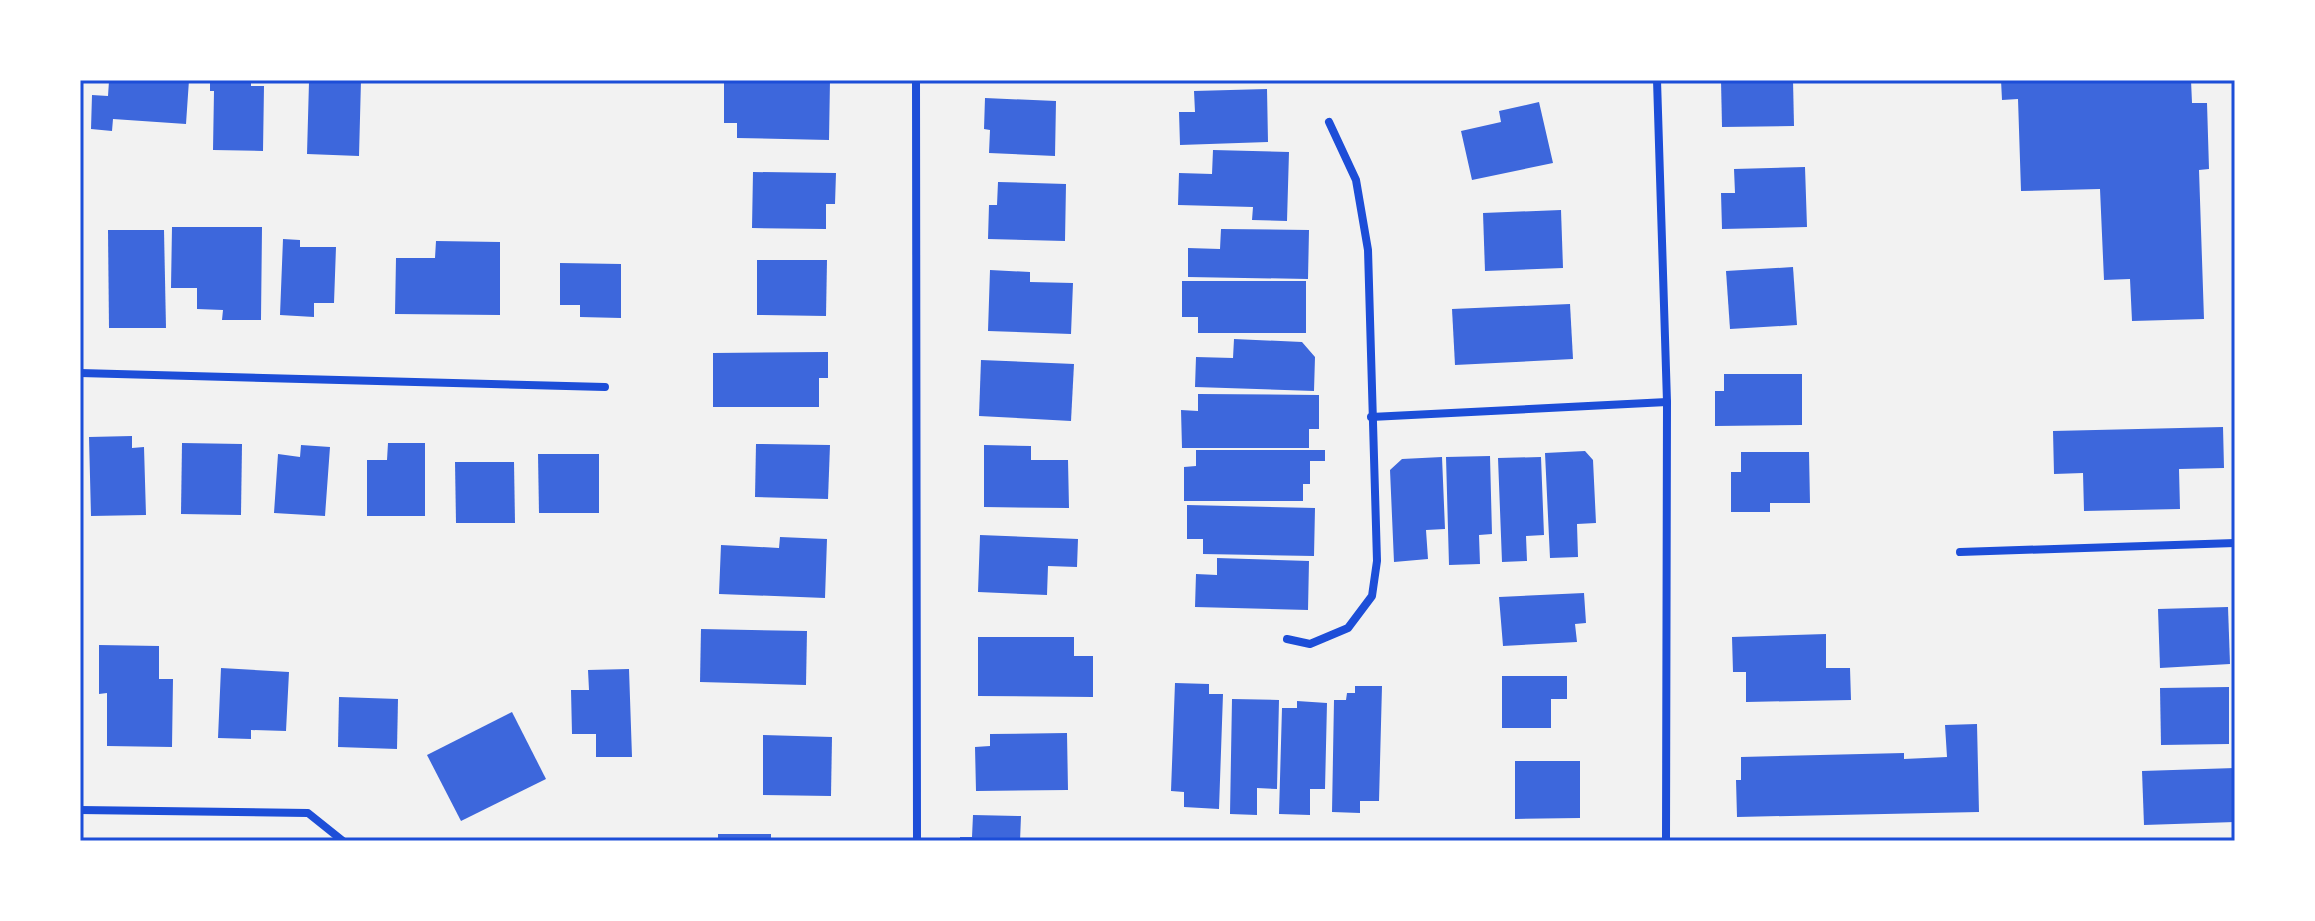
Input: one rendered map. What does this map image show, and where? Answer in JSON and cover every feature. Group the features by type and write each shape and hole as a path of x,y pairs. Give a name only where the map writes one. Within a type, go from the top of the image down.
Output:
{"street":[{"path":"916,80 917,841"},
{"path":"1657,80 1667,402 1666,841"},
{"path":"1287,639 1310,644 1348,628 1372,596 1377,561 1368,250 1356,180 1329,122"},
{"path":"80,373 605,387"},
{"path":"1371,417 1667,402"},
{"path":"1960,552 2235,543"},
{"path":"80,810 308,813 343,841"}],"building":[{"path":"127,80 189,80 186,124 113,119 112,131 91,129 92,95 108,96 109,81 127,83"},
{"path":"210,80 251,80 251,86 264,86 263,151 213,150 214,91 210,91"},
{"path":"323,80 361,80 359,156 307,154 309,82 323,83"},
{"path":"724,80 830,80 829,140 737,138 737,123 724,123"},
{"path":"1721,80 1793,80 1794,126 1722,127"},
{"path":"2001,80 2191,80 2192,103 2207,103 2209,169 2199,170 2204,319 2132,321 2130,279 2104,280 2100,189 2021,191 2018,99 2002,100"},
{"path":"1267,89 1268,142 1180,145 1179,112 1195,112 1194,91"},
{"path":"985,98 1056,101 1055,156 989,153 990,130 984,129"},
{"path":"1539,102 1553,163 1472,180 1461,131 1501,122 1499,111"},
{"path":"1213,150 1289,152 1287,221 1252,220 1253,207 1178,205 1179,173 1212,174"},
{"path":"1805,167 1807,227 1722,229 1721,193 1735,193 1734,169"},
{"path":"753,172 836,173 835,204 826,204 826,229 752,228"},
{"path":"998,182 1066,184 1065,241 988,239 989,205 997,205"},
{"path":"1561,210 1563,268 1485,271 1483,213"},
{"path":"172,227 262,227 261,320 222,320 223,310 197,309 197,288 171,288"},
{"path":"1221,229 1309,230 1308,279 1188,277 1188,248 1220,249"},
{"path":"108,230 164,230 166,328 109,328"},
{"path":"283,239 300,240 300,247 336,247 334,303 314,303 314,317 280,315"},
{"path":"436,241 500,242 500,315 395,314 396,258 435,258"},
{"path":"757,260 827,260 826,316 757,315"},
{"path":"560,263 621,264 621,318 580,317 580,305 560,305"},
{"path":"1793,267 1797,325 1730,329 1726,271"},
{"path":"990,270 1030,272 1030,282 1073,283 1071,334 988,331"},
{"path":"1182,281 1306,281 1306,333 1198,333 1198,317 1182,317"},
{"path":"1570,304 1573,359 1455,365 1452,309"},
{"path":"1234,339 1302,342 1315,357 1314,391 1195,387 1196,357 1233,358"},
{"path":"828,352 828,378 819,378 819,407 713,407 713,353"},
{"path":"981,360 1074,364 1071,421 979,416"},
{"path":"1724,374 1802,374 1802,425 1715,426 1715,391 1724,391"},
{"path":"1198,394 1319,395 1319,429 1309,429 1309,448 1182,448 1181,410 1198,411"},
{"path":"2223,427 2224,468 2179,469 2180,509 2084,511 2083,473 2054,474 2053,431"},
{"path":"132,436 132,448 144,447 146,515 91,516 89,437"},
{"path":"182,443 242,444 241,515 181,514"},
{"path":"388,443 425,443 425,516 367,516 367,460 387,460"},
{"path":"756,444 830,445 828,499 755,497"},
{"path":"301,445 330,447 325,516 274,513 278,454 300,457"},
{"path":"984,445 1031,446 1031,460 1068,460 1069,508 984,507"},
{"path":"1196,450 1325,450 1325,461 1310,461 1310,484 1303,484 1303,501 1184,501 1184,467 1196,466"},
{"path":"1585,451 1593,460 1596,523 1577,524 1578,557 1550,558 1545,453"},
{"path":"1741,452 1809,452 1810,503 1770,503 1770,512 1731,512 1731,472 1741,472"},
{"path":"538,454 599,454 599,513 539,513"},
{"path":"1490,456 1492,534 1479,535 1480,564 1449,565 1446,457"},
{"path":"1442,457 1445,529 1426,530 1428,559 1394,562 1390,470 1402,459"},
{"path":"1541,457 1544,535 1526,536 1527,561 1502,562 1498,458"},
{"path":"455,462 514,462 515,523 456,523"},
{"path":"1187,505 1315,508 1314,556 1203,554 1203,539 1187,539"},
{"path":"980,535 1078,539 1077,567 1048,566 1047,595 978,592"},
{"path":"780,537 827,539 825,598 719,594 721,545 779,548"},
{"path":"1217,558 1309,561 1308,610 1195,607 1196,574 1217,575"},
{"path":"1584,593 1586,623 1575,624 1577,642 1503,646 1499,597"},
{"path":"2228,607 2230,664 2160,668 2158,609"},
{"path":"701,629 807,631 806,685 700,682"},
{"path":"1826,634 1826,668 1850,668 1851,700 1746,702 1746,672 1733,672 1732,637"},
{"path":"978,637 1074,637 1074,656 1093,656 1093,697 978,696"},
{"path":"99,645 159,646 159,679 173,679 172,747 107,746 107,693 99,694"},
{"path":"221,668 289,672 286,731 251,730 251,739 218,738"},
{"path":"629,669 632,757 596,757 596,734 572,734 571,690 589,690 588,670"},
{"path":"1502,676 1567,676 1567,699 1551,699 1551,728 1502,728"},
{"path":"1175,683 1209,684 1209,694 1223,694 1219,809 1184,807 1184,792 1171,791"},
{"path":"1355,686 1382,686 1379,801 1360,801 1360,813 1332,812 1334,700 1346,700 1347,693 1355,693"},
{"path":"2229,687 2229,744 2161,745 2160,688"},
{"path":"339,697 398,699 397,749 338,747"},
{"path":"1232,699 1279,700 1277,789 1257,788 1257,815 1230,814"},
{"path":"1297,701 1327,703 1325,789 1310,789 1310,815 1279,814 1282,708 1297,708"},
{"path":"512,712 546,779 461,821 427,755"},
{"path":"1977,724 1979,812 1737,817 1736,780 1741,780 1741,757 1904,753 1904,759 1947,757 1945,725"},
{"path":"1067,733 1068,790 976,791 975,747 990,746 990,734"},
{"path":"763,735 832,737 831,796 763,795"},
{"path":"1515,761 1580,761 1580,818 1515,819"},
{"path":"2235,768 2235,822 2144,825 2142,771"},
{"path":"973,815 1021,816 1020,841 960,841 960,837 972,837"},
{"path":"718,834 771,834 771,841 718,841"}]}
